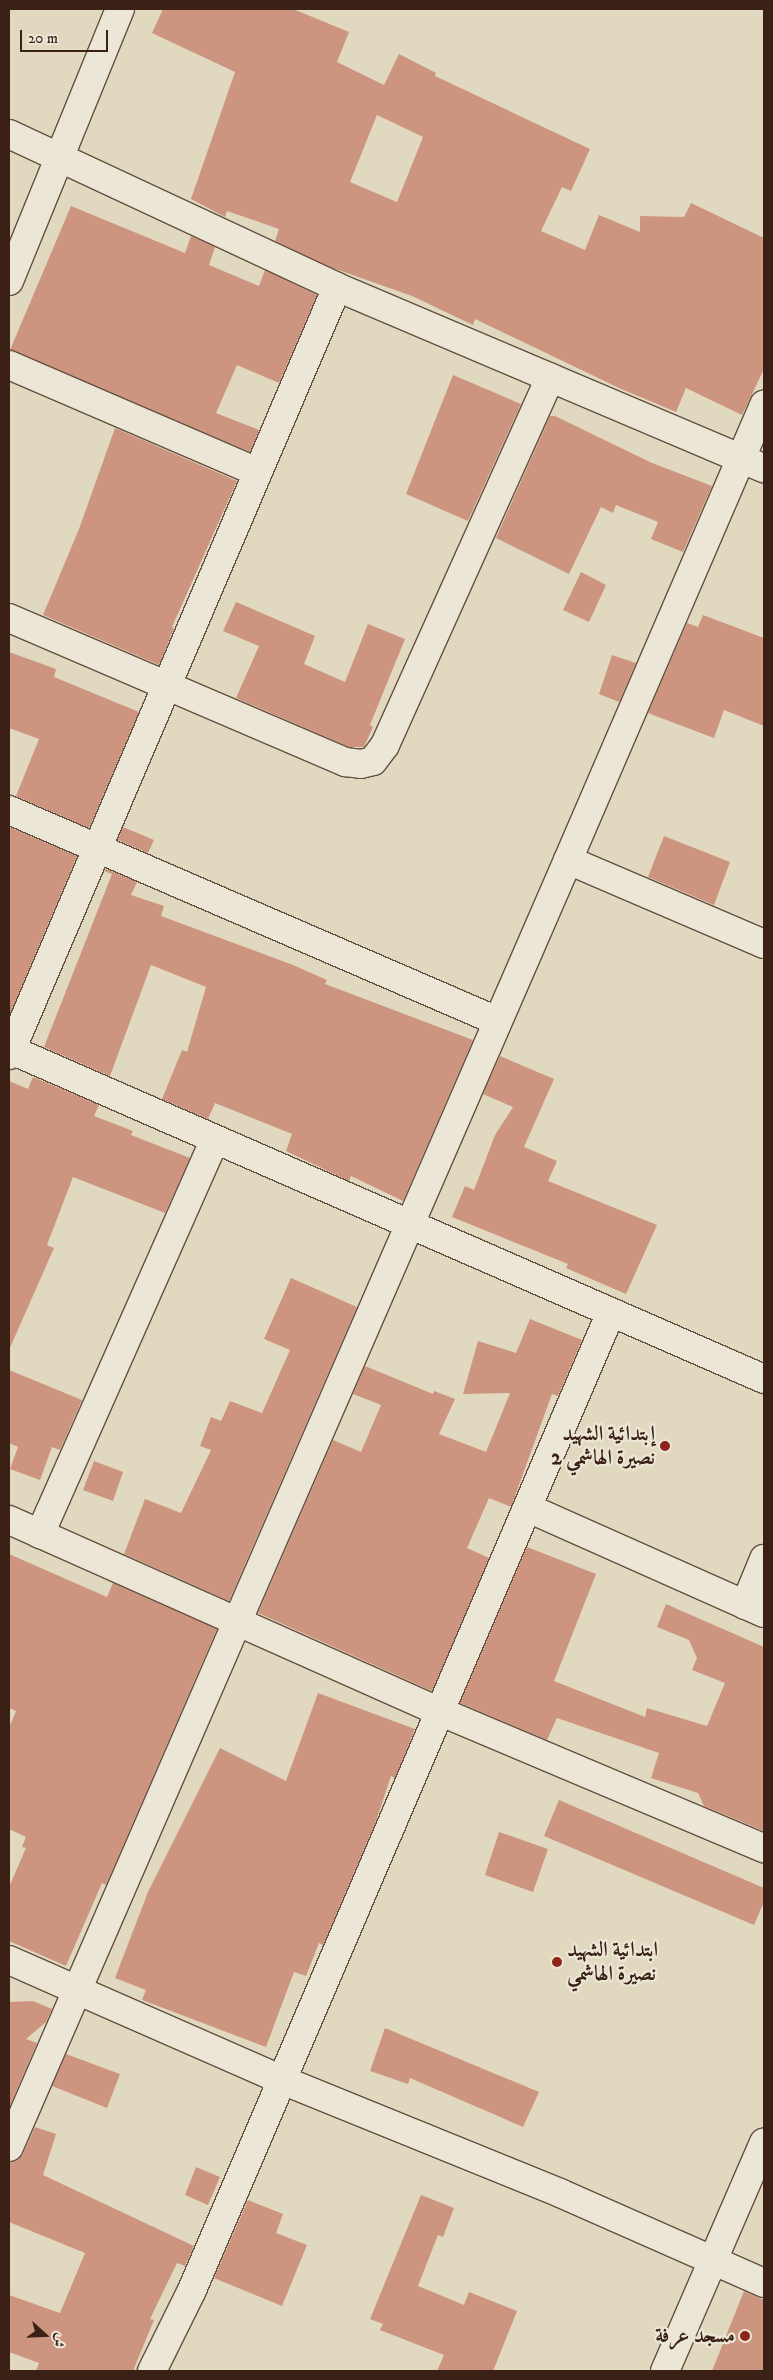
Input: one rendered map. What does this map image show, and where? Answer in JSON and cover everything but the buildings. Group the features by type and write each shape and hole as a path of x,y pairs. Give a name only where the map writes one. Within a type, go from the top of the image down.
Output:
{"street":[{"path":"9,281 120,9"},
{"path":"9,134 337,287 764,468"},
{"path":"337,287 166,686 99,850 9,1052 764,1379"},
{"path":"9,365 257,472"},
{"path":"9,618 346,762 361,764 373,761 385,745 550,377"},
{"path":"9,2147 78,1990 235,1620 409,1226 764,404"},
{"path":"9,810 497,1021"},
{"path":"568,860 764,944"},
{"path":"40,1534 215,1140"},
{"path":"152,2371 192,2290 611,1312"},
{"path":"528,1508 754,1609 764,1559"},
{"path":"9,1520 439,1711 764,1848"},
{"path":"9,1960 282,2080 560,2193 764,2282"},
{"path":"664,2371 764,2142"}],"place":[{"name":"إبتدائية الشهيد نصيرة الهاشمي 2","path":"665,1446"},
{"name":"ابتدائية الشهيد نصيرة الهاشمي","path":"557,1962"},
{"name":"مسجد عرفة","path":"745,2336"}]}
